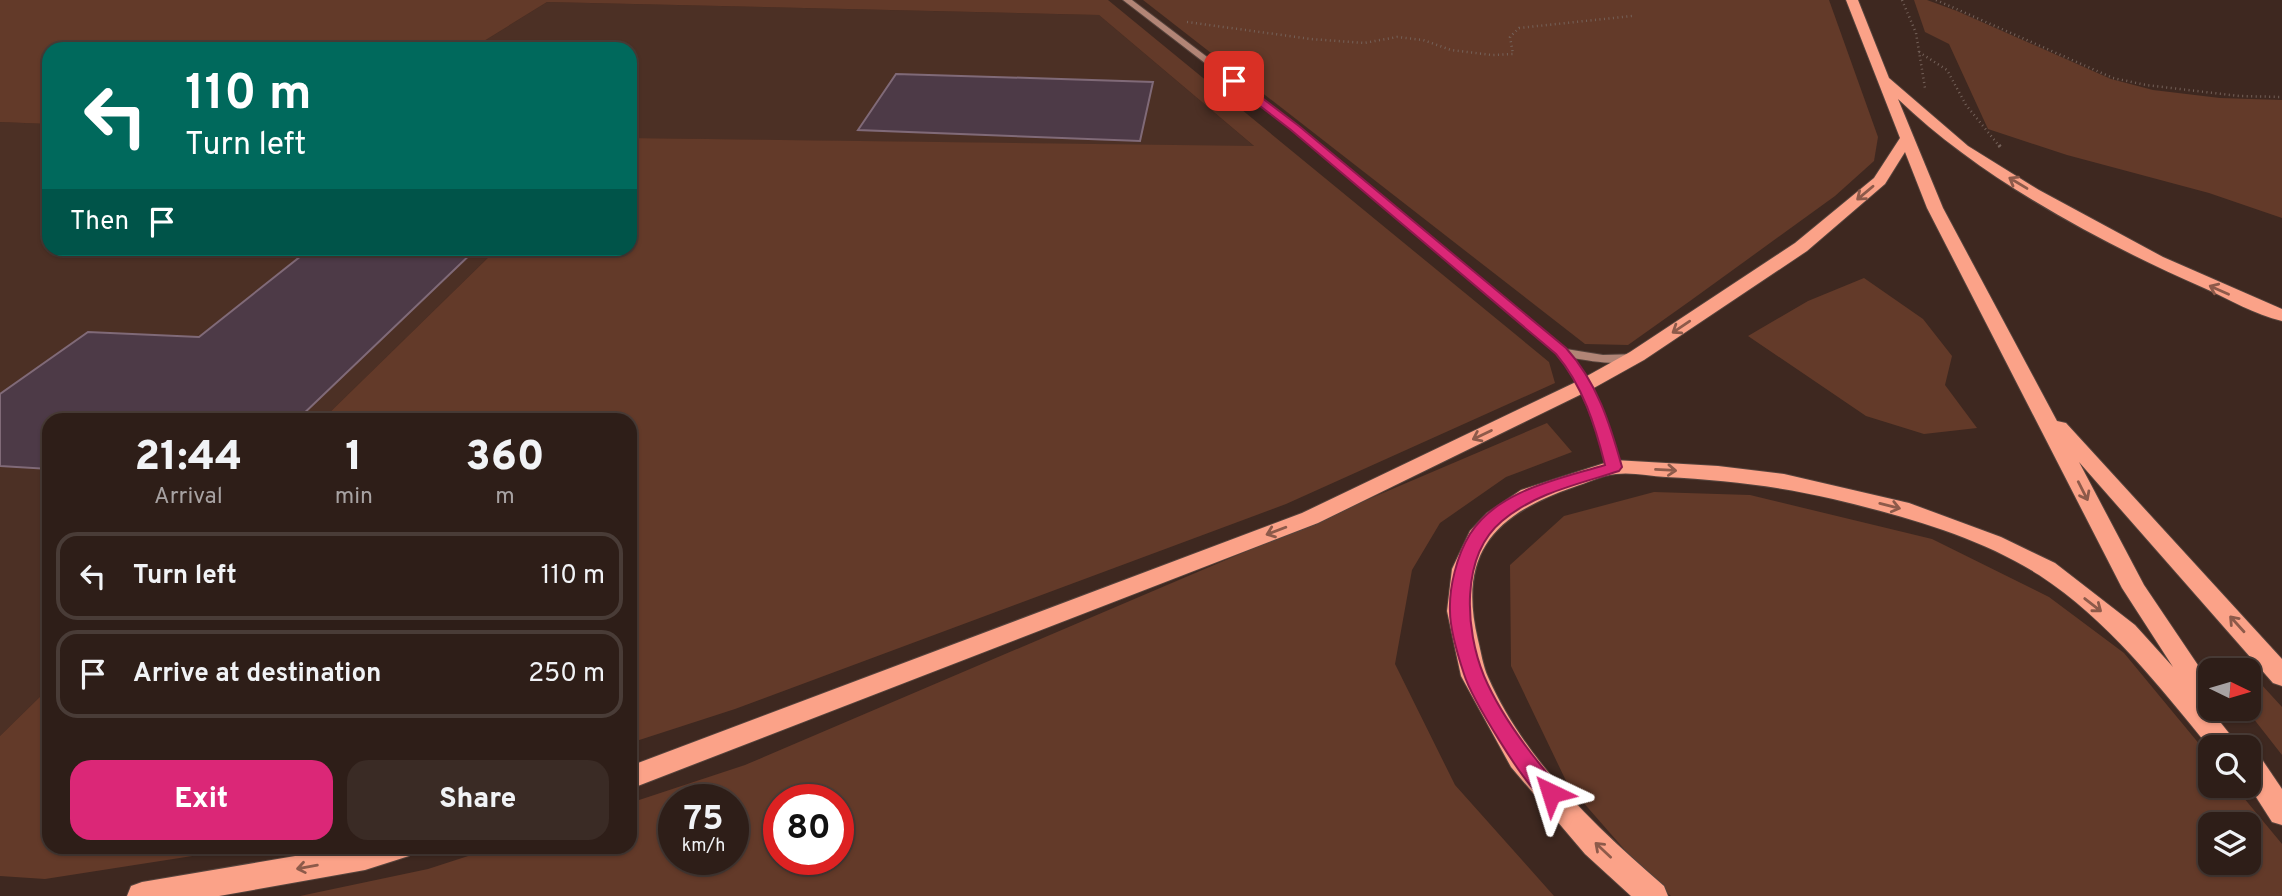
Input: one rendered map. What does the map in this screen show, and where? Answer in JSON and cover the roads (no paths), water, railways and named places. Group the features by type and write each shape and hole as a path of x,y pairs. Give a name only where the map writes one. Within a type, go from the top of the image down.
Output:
{"highway":[{"path":"1852,0 1936,208 2134,588 2198,686"},
{"path":"1883,77 1963,149 2078,218 2157,261 2282,316"},
{"path":"637,775 1310,518 1585,386 1637,356 1801,247 1880,181 1906,139"},
{"path":"2041,408 2282,676"},
{"path":"1653,896 1596,845 1521,759 1474,676 1459,611 1464,569 1478,536 1495,518 1529,495 1614,467 1718,473 1784,481 1901,509 1993,542 2047,569 2126,631 2216,735"},
{"path":"2261,781 2280,810"},
{"path":"2261,788 2280,810"},
{"path":"142,896 375,854"}],"street":[{"path":"1127,0 1295,128 1561,351 1576,369 1602,422 1614,467"},
{"path":"1561,351 1603,359 1637,356"}]}
